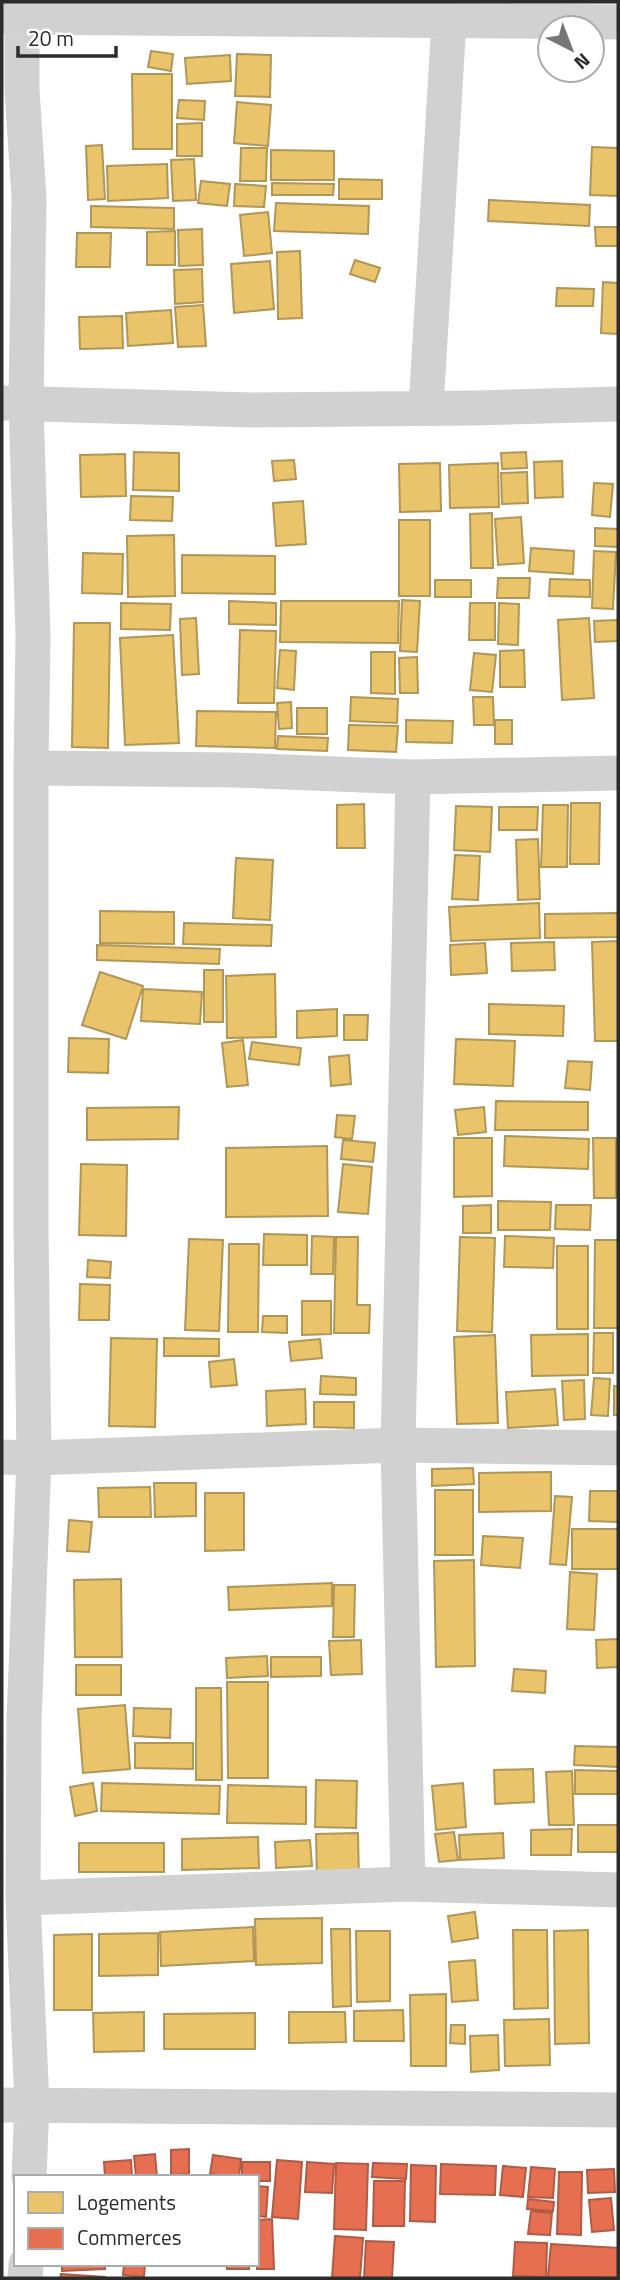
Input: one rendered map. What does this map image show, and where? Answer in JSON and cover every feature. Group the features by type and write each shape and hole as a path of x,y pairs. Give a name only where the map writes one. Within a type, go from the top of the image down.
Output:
{"street":[{"path":"29,2175 17,2105 23,1898 24,1722 18,1458 16,1106 31,768 33,636 14,403 29,198 16,12 618,22"},
{"path":"426,408 449,21"},
{"path":"14,403 252,410 618,404"},
{"path":"31,768 234,769 413,777 618,773"},
{"path":"408,1884 398,1445 413,777"},
{"path":"18,1458 398,1445 618,1448"},
{"path":"23,1898 408,1884 618,1891"},
{"path":"17,2105 618,2110"}],"building: Logements":[{"path":"151,51 173,54 171,71 148,67"},
{"path":"237,54 271,55 270,97 235,96"},
{"path":"230,55 231,81 187,84 185,58"},
{"path":"132,74 172,74 172,149 133,149"},
{"path":"179,100 205,101 204,120 177,118"},
{"path":"237,102 271,105 268,146 234,143"},
{"path":"202,123 202,156 177,156 177,124"},
{"path":"102,145 105,199 88,200 86,146"},
{"path":"592,147 618,148 618,196 590,195"},
{"path":"241,148 267,148 266,181 240,181"},
{"path":"271,150 334,151 334,180 271,180"},
{"path":"194,159 196,200 173,201 171,160"},
{"path":"167,164 168,198 108,201 107,166"},
{"path":"339,179 382,180 382,199 339,199"},
{"path":"201,181 230,184 227,206 198,203"},
{"path":"272,183 334,184 333,195 272,195"},
{"path":"235,184 266,186 264,207 234,206"},
{"path":"489,200 590,205 589,226 488,221"},
{"path":"276,203 369,206 368,234 274,231"},
{"path":"91,206 174,208 174,229 91,227"},
{"path":"268,212 272,253 244,256 240,215"},
{"path":"595,227 618,227 618,246 596,246"},
{"path":"202,229 203,265 179,266 178,230"},
{"path":"175,231 175,265 147,265 147,232"},
{"path":"77,233 111,233 110,267 76,267"},
{"path":"300,251 302,318 278,319 277,252"},
{"path":"355,260 380,268 375,282 350,274"},
{"path":"270,261 274,309 234,313 231,264"},
{"path":"202,269 203,302 175,304 174,270"},
{"path":"603,282 618,283 618,334 601,333"},
{"path":"557,288 594,289 593,306 556,306"},
{"path":"203,305 206,346 178,347 175,307"},
{"path":"171,310 173,343 128,346 126,313"},
{"path":"122,316 123,348 80,349 79,317"},
{"path":"134,452 179,453 179,491 133,490"},
{"path":"526,452 527,468 502,469 501,453"},
{"path":"125,454 126,496 81,497 80,455"},
{"path":"294,460 296,479 274,481 272,461"},
{"path":"562,461 563,497 535,498 534,462"},
{"path":"440,463 441,511 400,512 399,464"},
{"path":"498,463 499,507 450,508 449,465"},
{"path":"527,472 528,503 502,504 501,473"},
{"path":"594,483 613,484 610,517 592,515"},
{"path":"131,496 173,497 172,521 130,520"},
{"path":"303,501 306,544 276,546 273,503"},
{"path":"492,513 493,568 471,568 470,514"},
{"path":"521,517 524,563 498,565 495,519"},
{"path":"399,520 430,520 430,596 399,596"},
{"path":"595,528 618,529 618,547 595,546"},
{"path":"174,535 175,596 128,597 127,536"},
{"path":"531,548 574,551 573,574 529,571"},
{"path":"594,551 616,552 613,609 592,608"},
{"path":"83,553 123,554 122,594 82,593"},
{"path":"182,555 275,556 275,594 182,593"},
{"path":"498,578 530,578 529,598 497,598"},
{"path":"550,579 590,580 590,597 549,596"},
{"path":"435,580 471,580 471,597 435,597"},
{"path":"402,600 420,601 417,652 400,651"},
{"path":"229,601 276,603 276,625 229,624"},
{"path":"281,601 399,601 398,643 280,642"},
{"path":"121,603 171,604 170,630 121,629"},
{"path":"470,603 495,603 495,640 469,640"},
{"path":"499,603 519,604 518,645 498,644"},
{"path":"196,618 199,674 182,675 180,619"},
{"path":"589,618 594,698 562,700 558,620"},
{"path":"618,620 618,641 595,642 594,621"},
{"path":"74,623 110,623 108,748 72,747"},
{"path":"240,630 276,631 274,703 238,703"},
{"path":"173,635 179,743 125,745 120,638"},
{"path":"280,650 296,651 294,690 277,688"},
{"path":"524,650 525,687 500,687 500,651"},
{"path":"371,652 395,652 395,694 371,693"},
{"path":"474,653 496,655 492,692 470,690"},
{"path":"417,657 418,693 400,693 399,658"},
{"path":"351,697 398,699 397,723 350,721"},
{"path":"473,697 493,697 494,725 474,725"},
{"path":"291,702 292,728 279,729 277,703"},
{"path":"297,708 327,708 327,734 297,734"},
{"path":"197,711 276,712 275,748 196,746"},
{"path":"406,720 453,721 452,743 406,742"},
{"path":"495,720 512,720 512,744 495,744"},
{"path":"349,725 398,726 396,752 348,750"},
{"path":"278,736 328,738 327,751 277,749"},
{"path":"571,803 600,803 599,864 570,864"},
{"path":"364,804 365,848 337,848 337,805"},
{"path":"543,805 568,805 567,867 541,867"},
{"path":"456,806 492,807 490,852 454,850"},
{"path":"499,807 538,807 537,830 499,830"},
{"path":"538,839 540,899 518,900 516,840"},
{"path":"455,855 480,856 478,900 452,899"},
{"path":"236,858 273,860 270,920 233,918"},
{"path":"539,903 540,938 451,941 449,907"},
{"path":"100,911 174,912 174,944 100,943"},
{"path":"618,913 618,937 545,938 545,914"},
{"path":"184,923 272,925 271,946 183,944"},
{"path":"618,941 618,1041 595,1041 592,942"},
{"path":"554,942 555,970 512,971 511,943"},
{"path":"485,943 487,973 451,975 450,945"},
{"path":"97,945 220,949 219,964 97,960"},
{"path":"204,970 223,970 223,1022 204,1022"},
{"path":"100,972 143,986 126,1039 82,1025"},
{"path":"275,974 276,1037 227,1038 226,976"},
{"path":"143,989 202,992 200,1024 141,1021"},
{"path":"489,1004 564,1006 563,1036 489,1034"},
{"path":"337,1009 337,1036 297,1038 297,1011"},
{"path":"344,1015 368,1015 367,1040 344,1040"},
{"path":"69,1038 109,1039 108,1073 68,1072"},
{"path":"456,1039 515,1041 513,1086 454,1084"},
{"path":"243,1040 248,1085 227,1087 222,1043"},
{"path":"252,1042 301,1048 299,1065 249,1059"},
{"path":"349,1055 351,1084 331,1086 329,1057"},
{"path":"568,1061 592,1062 590,1090 565,1088"},
{"path":"496,1101 588,1102 588,1130 495,1130"},
{"path":"179,1107 178,1139 87,1140 87,1108"},
{"path":"484,1107 486,1132 458,1135 455,1110"},
{"path":"337,1115 355,1116 352,1139 335,1137"},
{"path":"505,1136 589,1139 588,1169 504,1166"},
{"path":"454,1138 492,1138 492,1196 454,1197"},
{"path":"593,1138 616,1138 616,1198 594,1198"},
{"path":"343,1140 375,1143 373,1162 341,1159"},
{"path":"327,1146 328,1216 226,1217 226,1148"},
{"path":"81,1164 127,1165 126,1236 79,1235"},
{"path":"343,1164 372,1167 368,1214 338,1212"},
{"path":"498,1201 551,1202 550,1230 498,1230"},
{"path":"491,1205 491,1233 463,1233 463,1206"},
{"path":"556,1205 591,1205 590,1230 555,1229"},
{"path":"264,1234 307,1235 307,1265 263,1265"},
{"path":"312,1236 334,1237 333,1274 311,1274"},
{"path":"505,1236 554,1238 553,1268 504,1267"},
{"path":"336,1237 358,1237 357,1305 370,1305 369,1333 334,1333"},
{"path":"460,1237 495,1238 492,1332 457,1331"},
{"path":"189,1239 223,1240 219,1331 185,1330"},
{"path":"595,1240 618,1240 618,1328 594,1328"},
{"path":"229,1244 259,1244 258,1332 228,1332"},
{"path":"557,1246 588,1246 588,1329 557,1329"},
{"path":"88,1260 111,1262 110,1278 87,1277"},
{"path":"80,1284 110,1285 109,1320 79,1320"},
{"path":"302,1301 331,1301 331,1334 302,1335"},
{"path":"263,1316 287,1316 287,1333 262,1332"},
{"path":"594,1333 613,1333 613,1373 593,1373"},
{"path":"588,1334 588,1375 532,1376 531,1335"},
{"path":"495,1335 498,1423 457,1424 454,1337"},
{"path":"111,1338 157,1339 155,1427 109,1426"},
{"path":"164,1338 219,1339 219,1356 164,1356"},
{"path":"320,1339 322,1358 291,1361 289,1342"},
{"path":"234,1359 237,1385 211,1387 209,1362"},
{"path":"321,1376 356,1378 356,1395 320,1394"},
{"path":"594,1378 610,1379 608,1416 591,1415"},
{"path":"584,1380 585,1419 564,1420 562,1381"},
{"path":"614,1386 618,1386 618,1415 614,1415"},
{"path":"305,1389 306,1424 267,1426 266,1391"},
{"path":"555,1389 558,1425 508,1428 506,1392"},
{"path":"314,1402 354,1402 354,1428 314,1427"},
{"path":"473,1468 474,1484 432,1486 432,1469"},
{"path":"551,1472 551,1511 479,1512 479,1473"},
{"path":"154,1483 196,1483 196,1516 155,1517"},
{"path":"150,1487 151,1517 99,1517 98,1488"},
{"path":"435,1490 473,1490 473,1555 435,1555"},
{"path":"590,1491 618,1491 618,1522 589,1521"},
{"path":"205,1493 244,1493 244,1550 205,1551"},
{"path":"555,1496 572,1497 566,1565 550,1564"},
{"path":"69,1520 92,1522 89,1552 67,1551"},
{"path":"572,1529 618,1529 618,1569 572,1569"},
{"path":"483,1536 523,1538 520,1568 481,1565"},
{"path":"474,1560 475,1666 436,1667 434,1561"},
{"path":"570,1572 597,1574 594,1630 567,1629"},
{"path":"121,1579 122,1657 75,1657 74,1580"},
{"path":"332,1583 332,1606 229,1610 228,1587"},
{"path":"334,1585 355,1585 354,1637 333,1637"},
{"path":"618,1639 618,1667 597,1668 596,1640"},
{"path":"361,1640 362,1674 331,1675 329,1641"},
{"path":"267,1656 268,1676 227,1678 226,1658"},
{"path":"271,1657 321,1657 321,1676 271,1677"},
{"path":"76,1665 121,1665 121,1695 76,1695"},
{"path":"514,1669 546,1671 545,1693 512,1691"},
{"path":"227,1682 268,1682 268,1778 228,1778"},
{"path":"196,1688 221,1688 222,1780 196,1780"},
{"path":"125,1705 130,1769 83,1773 78,1709"},
{"path":"134,1708 171,1709 170,1738 133,1736"},
{"path":"135,1743 193,1743 193,1769 135,1768"},
{"path":"575,1746 618,1747 618,1767 574,1765"},
{"path":"533,1769 534,1802 495,1804 494,1770"},
{"path":"575,1770 618,1771 618,1794 575,1794"},
{"path":"572,1771 574,1825 549,1825 546,1772"},
{"path":"316,1780 357,1781 356,1828 315,1827"},
{"path":"93,1783 97,1811 75,1816 70,1787"},
{"path":"102,1783 220,1786 219,1814 101,1811"},
{"path":"463,1783 466,1827 436,1830 432,1786"},
{"path":"228,1785 306,1787 306,1824 227,1823"},
{"path":"578,1825 618,1825 618,1852 578,1852"},
{"path":"572,1829 571,1855 531,1855 531,1830"},
{"path":"454,1832 458,1860 439,1862 435,1834"},
{"path":"358,1833 359,1880 317,1881 316,1834"},
{"path":"503,1833 504,1858 460,1860 459,1835"},
{"path":"258,1837 259,1868 182,1870 182,1839"},
{"path":"310,1840 312,1866 276,1868 275,1842"},
{"path":"79,1843 164,1843 164,1872 79,1872"},
{"path":"475,1912 478,1938 452,1942 448,1916"},
{"path":"322,1918 322,1963 256,1965 255,1919"},
{"path":"253,1927 254,1961 161,1966 160,1932"},
{"path":"331,1929 350,1929 351,2006 333,2007"},
{"path":"513,1930 547,1930 548,2008 514,2009"},
{"path":"588,1930 589,2043 555,2044 554,1931"},
{"path":"356,1931 390,1931 390,2001 357,2002"},
{"path":"158,1933 158,1975 99,1976 99,1934"},
{"path":"92,1934 92,2010 54,2010 54,1935"},
{"path":"475,1960 478,2000 452,2002 449,1962"},
{"path":"446,1994 446,2066 411,2066 410,1995"},
{"path":"403,2010 404,2041 354,2041 354,2011"},
{"path":"144,2012 144,2051 94,2052 93,2013"},
{"path":"289,2012 345,2012 346,2042 289,2043"},
{"path":"255,2013 255,2049 164,2049 164,2014"},
{"path":"549,2019 550,2065 505,2066 504,2020"},
{"path":"451,2025 465,2025 465,2044 450,2043"},
{"path":"498,2035 499,2070 471,2072 470,2036"}],"building: Commerces":[{"path":"189,2149 189,2174 171,2175 171,2150"},
{"path":"155,2154 157,2175 136,2175 134,2156"},
{"path":"213,2155 241,2159 239,2175 210,2174"},
{"path":"131,2160 132,2175 105,2175 104,2162"},
{"path":"277,2160 302,2162 298,2219 272,2217"},
{"path":"242,2162 270,2162 270,2181 259,2181 259,2175 242,2175"},
{"path":"307,2162 334,2164 332,2193 305,2192"},
{"path":"336,2163 368,2164 366,2230 334,2229"},
{"path":"373,2163 407,2164 406,2179 372,2177"},
{"path":"441,2164 496,2166 495,2195 440,2194"},
{"path":"411,2165 436,2166 435,2222 410,2221"},
{"path":"503,2166 526,2168 523,2197 500,2195"},
{"path":"531,2167 555,2169 553,2198 528,2197"},
{"path":"614,2169 615,2192 588,2193 587,2170"},
{"path":"559,2172 582,2172 581,2235 557,2234"},
{"path":"374,2181 405,2181 404,2226 373,2226"},
{"path":"259,2186 268,2187 266,2217 259,2216"},
{"path":"611,2198 614,2230 592,2232 589,2200"},
{"path":"528,2199 554,2202 553,2211 527,2209"},
{"path":"531,2211 552,2213 550,2235 528,2234"},
{"path":"272,2219 274,2269 257,2269 259,2220"},
{"path":"335,2236 363,2238 360,2278 332,2278"},
{"path":"366,2241 394,2242 392,2278 364,2278"},
{"path":"515,2242 547,2243 546,2277 513,2276"},
{"path":"551,2244 618,2248 618,2278 548,2277"},
{"path":"62,2266 105,2266 105,2269 62,2271"},
{"path":"124,2266 145,2266 144,2277 123,2275"},
{"path":"227,2266 249,2266 249,2269 227,2269"},
{"path":"61,2274 105,2277 105,2278 60,2278"}]}
